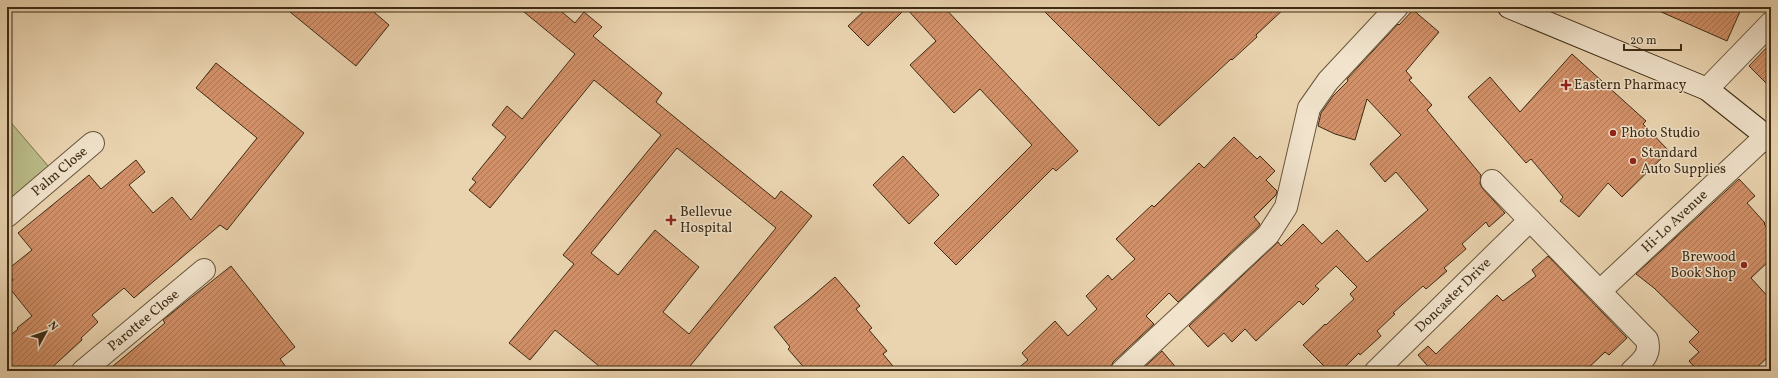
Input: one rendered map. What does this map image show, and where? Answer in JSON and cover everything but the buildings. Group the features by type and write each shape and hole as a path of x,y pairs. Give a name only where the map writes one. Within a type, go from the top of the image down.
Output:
{"street":[{"path":"1122,371 1268,235 1286,206 1309,108 1328,81 1397,7"},
{"path":"1509,7 1707,89 1769,139"},
{"path":"1707,89 1771,23"},
{"name":"Hi-Lo Avenue","path":"1600,292 1769,139"},
{"name":"Palm Close","path":"7,216 93,143"},
{"path":"1492,181 1647,340 1649,348 1647,356 1632,371"},
{"name":"Doncaster Drive","path":"1376,371 1530,220"},
{"name":"Parottee Close","path":"83,371 204,270"}],"green space":[{"path":"7,118 55,174 7,214"}],"place":[{"name":"Eastern Pharmacy","path":"1566,85"},
{"name":"Photo Studio","path":"1613,133"},
{"name":"Standard Auto Supplies","path":"1633,161"},
{"name":"Bellevue Hospital","path":"671,220"},
{"name":"Brewood Book Shop","path":"1744,265"}]}
